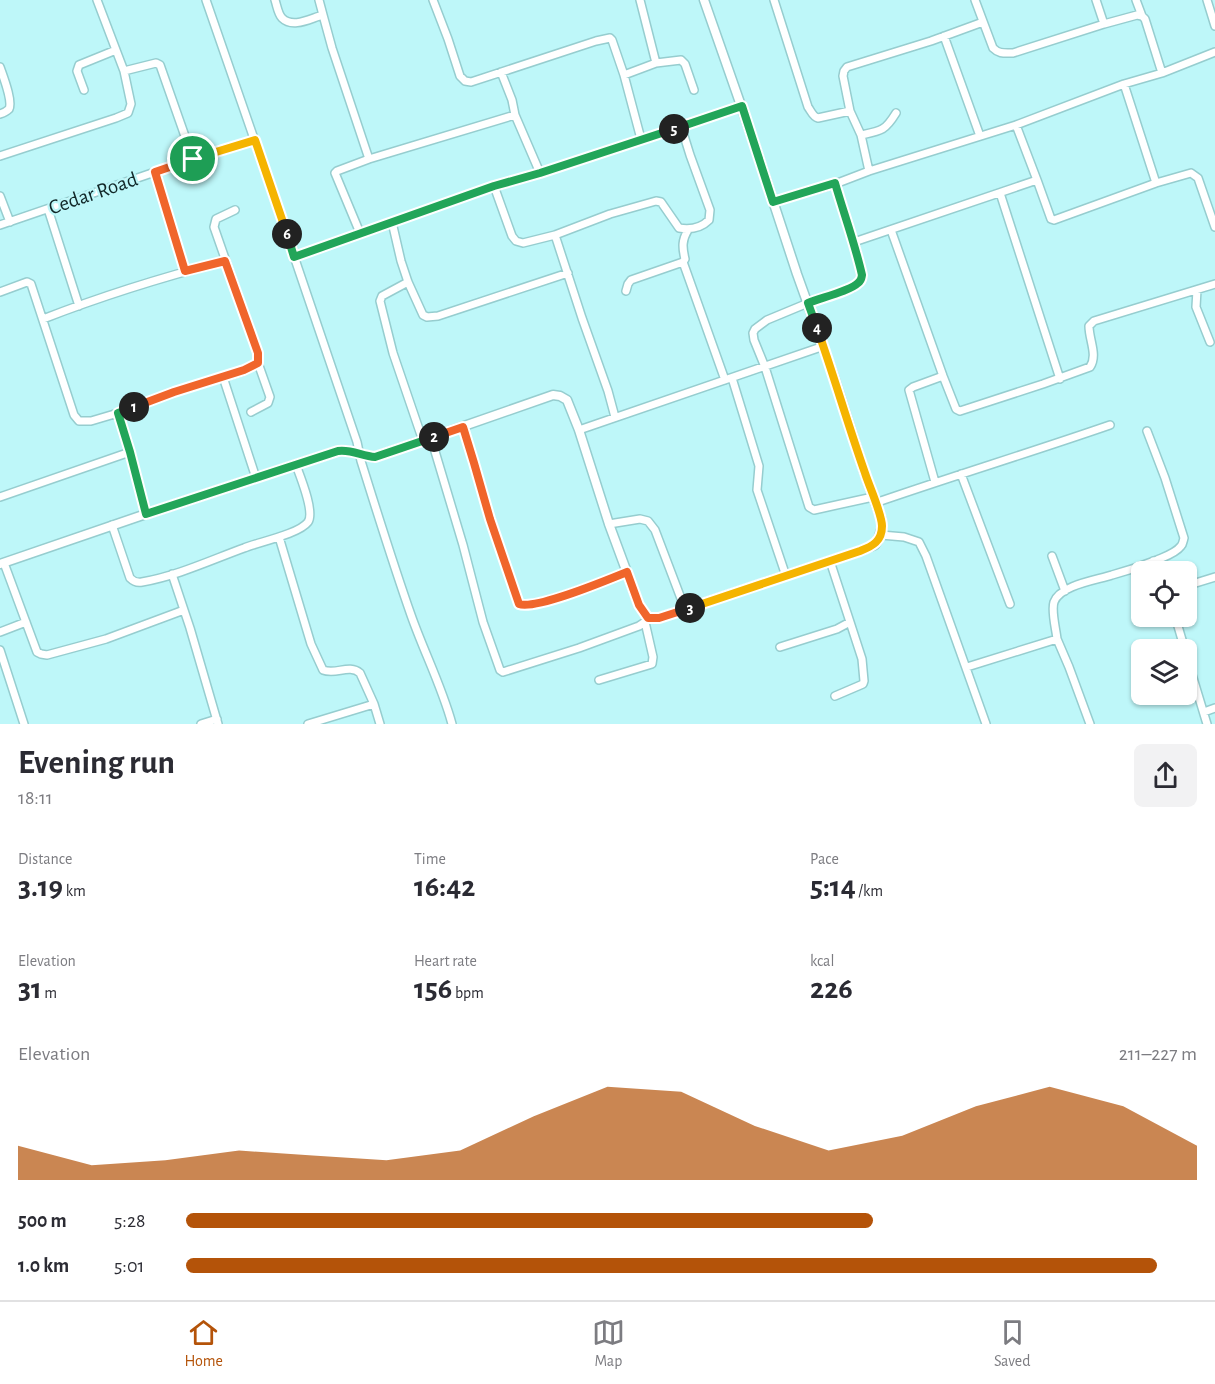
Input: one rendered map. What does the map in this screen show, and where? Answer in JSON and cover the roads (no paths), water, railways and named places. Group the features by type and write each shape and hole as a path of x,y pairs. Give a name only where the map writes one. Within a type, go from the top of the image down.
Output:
{"street":[{"path":"0,156 128,113 132,104 124,72 97,0"},
{"path":"206,0 357,442 412,618 452,724"},
{"path":"275,0 279,14 288,22 308,21 323,15"},
{"path":"320,0 332,48 369,159"},
{"path":"433,0 460,76 465,81 471,82 607,38 612,40 641,139"},
{"path":"640,0 649,28 656,63"},
{"path":"408,282 382,296 380,302 393,353 427,439 463,545 483,622 502,672 579,648 639,626 646,620 659,618 875,545 882,527 881,518 704,0"},
{"path":"774,0 811,113 818,118 850,111"},
{"path":"975,0 993,48 997,52 1004,53 1013,53 1104,24 1137,15 1142,16"},
{"path":"1096,0 1104,24"},
{"path":"1136,0 1145,19 1162,72"},
{"path":"1207,0 1215,26"},
{"path":"869,171 861,135 850,111 843,76 847,67 983,22"},
{"path":"944,36 980,136"},
{"path":"84,90 77,71 79,64 116,50"},
{"path":"773,202 1016,125 1215,52"},
{"path":"624,75 656,63 677,60 683,62 694,90"},
{"path":"124,72 156,63 160,65 193,159"},
{"path":"0,67 10,104 9,109 0,114"},
{"path":"501,72 515,115 540,173"},
{"path":"1124,84 1156,183"},
{"path":"294,257 494,186 742,106"},
{"path":"861,135 886,127 896,113"},
{"path":"360,233 335,173 369,159 515,115"},
{"path":"1016,125 1052,220 1187,173 1198,178 1215,227"},
{"path":"494,186 512,236 516,241 523,243 555,235 610,214 656,201 661,202 679,228 688,230 705,224 709,220 710,210 681,126"},
{"name":"Cedar Road","path":"0,225 255,140"},
{"path":"155,172 185,271"},
{"path":"854,242 1037,180"},
{"path":"835,183 854,242 862,275 860,282 852,288 767,320 753,333 810,509 874,500 1017,457 1110,425"},
{"path":"1000,193 1060,379"},
{"path":"0,196 9,222"},
{"path":"48,209 79,306"},
{"path":"236,210 216,219 214,227 258,353 258,363 270,398 268,404 251,412"},
{"path":"392,222 408,282 423,315 427,317 438,316 568,273"},
{"path":"688,230 683,238 682,250 685,259 683,262 759,466 757,490 786,576"},
{"path":"891,231 943,376 956,408 960,411 1086,370 1093,364 1094,349 1089,330 1094,321 1215,284"},
{"path":"555,235 615,417"},
{"path":"43,320 185,271 225,261"},
{"path":"626,291 631,280 683,262"},
{"path":"0,292 27,282 31,284 75,418 79,421 91,421 118,413 244,370 258,363"},
{"path":"1197,290 1196,307 1210,342"},
{"path":"579,430 824,346"},
{"path":"935,482 909,390 943,376"},
{"path":"223,377 256,478"},
{"path":"184,610 105,639 47,655 40,654 37,652 2,563 338,451 351,451 375,457 552,395 560,396 567,400 579,430 609,524 646,620 653,657 652,664 598,680"},
{"path":"118,413 146,514"},
{"path":"463,427 490,519 519,604 525,606 553,599 627,572"},
{"path":"1147,431 1184,538 1181,548 1153,561"},
{"path":"0,497 130,452"},
{"path":"112,525 133,581 140,582 172,574 247,546 279,537 303,526 310,518 311,512 296,465"},
{"path":"961,474 1010,604"},
{"path":"609,524 640,519 648,521 655,530 685,609"},
{"path":"880,535 904,537 919,542 967,667 986,724"},
{"path":"279,537 311,644 323,670 329,672 358,670 374,704 380,724"},
{"path":"1052,556 1065,591"},
{"path":"830,561 862,659 864,681 863,684 835,696"},
{"path":"1090,724 1057,639 1054,599 1065,591 1091,580 1131,569"},
{"path":"172,574 218,721 201,724"},
{"path":"1197,583 1215,577"},
{"path":"0,633 26,622"},
{"path":"780,647 830,632 850,622"},
{"path":"967,667 1057,639"},
{"path":"0,650 24,724"},
{"path":"1197,690 1207,724"},
{"path":"308,724 374,704"},
{"path":"1204,712 1215,708"}]}
